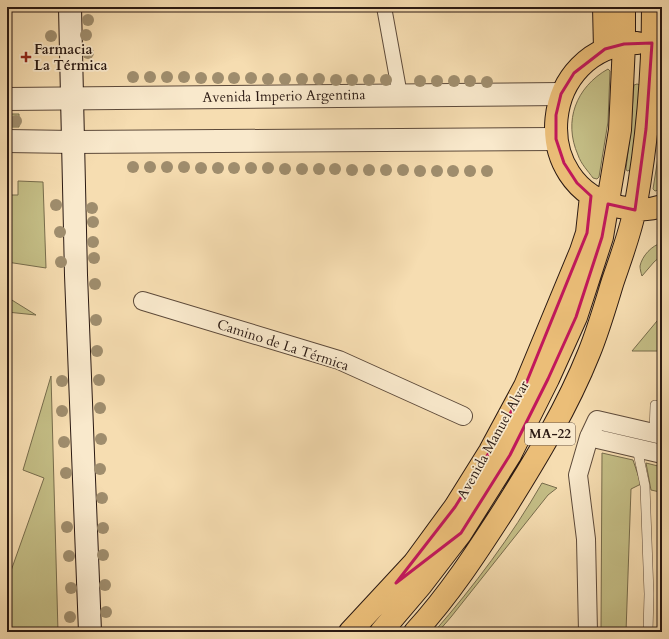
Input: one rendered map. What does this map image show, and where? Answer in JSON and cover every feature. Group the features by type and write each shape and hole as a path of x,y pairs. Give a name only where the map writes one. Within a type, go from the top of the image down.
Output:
{"main road":[{"path":"604,7 615,46"},
{"name":"MA-22","path":"600,200 620,130 615,46 624,7"},
{"name":"MA-22","path":"415,632 426,620 476,553 525,476 556,424 589,353 626,243 635,210 657,44 653,7"},
{"path":"657,44 615,46 592,56 574,73 562,94 556,115 556,139 564,164 577,183 600,200 635,210 662,206"},
{"name":"Avenida Manuel Alvar","path":"381,632 421,585 461,533 510,455 552,372 578,310 600,243 600,200"},
{"name":"Avenida Manuel Alvar","path":"350,632 414,563 455,507 490,451 525,386 600,200"},
{"path":"396,583 461,533"}],"street":[{"path":"70,7 76,275 90,632"},
{"path":"384,7 400,94"},
{"name":"Avenida Imperio Argentina","path":"7,99 400,94 562,94"},
{"path":"7,141 73,142 556,139"},
{"name":"Camino de La Térmica","path":"143,301 339,360 463,416"},
{"path":"588,632 586,539 578,475 589,437 597,420 658,434"},
{"path":"589,437 662,454"}],"lane":[{"path":"655,405 658,434"},
{"path":"637,448 645,486 649,594 648,632"}],"highlighted area":[{"path":"652,43 646,129 635,210 608,204 602,237 576,317 548,379 510,455 461,533 396,583 455,507 490,451 525,386 587,233 591,196 577,183 564,163 556,139 556,115 561,94 574,73 605,49 624,44"}],"shaded area":[{"path":"608,69 610,71 608,122 599,177 597,179 593,178 579,158 574,142 572,118 580,95 597,76"},
{"path":"634,85 640,85 631,170 627,171"},
{"path":"7,114 19,114 19,127 7,127"},
{"path":"662,132 662,189 655,191 653,189"},
{"path":"18,181 43,182 46,268 7,262 7,195 18,195"},
{"path":"662,243 662,255 642,276 640,266 643,258 651,249"},
{"path":"7,297 36,315 7,312"},
{"path":"662,315 662,351 632,351"},
{"path":"51,376 58,632 7,632 7,582 44,478 23,470"},
{"path":"602,453 633,460 641,484 631,489 626,632 601,632"},
{"path":"646,463 662,467 662,495 660,492 651,490"},
{"path":"542,483 557,488 548,495 451,617 438,632 434,632 505,542"}],"place":[{"name":"Farmacia La Térmica","path":"26,57"}]}
